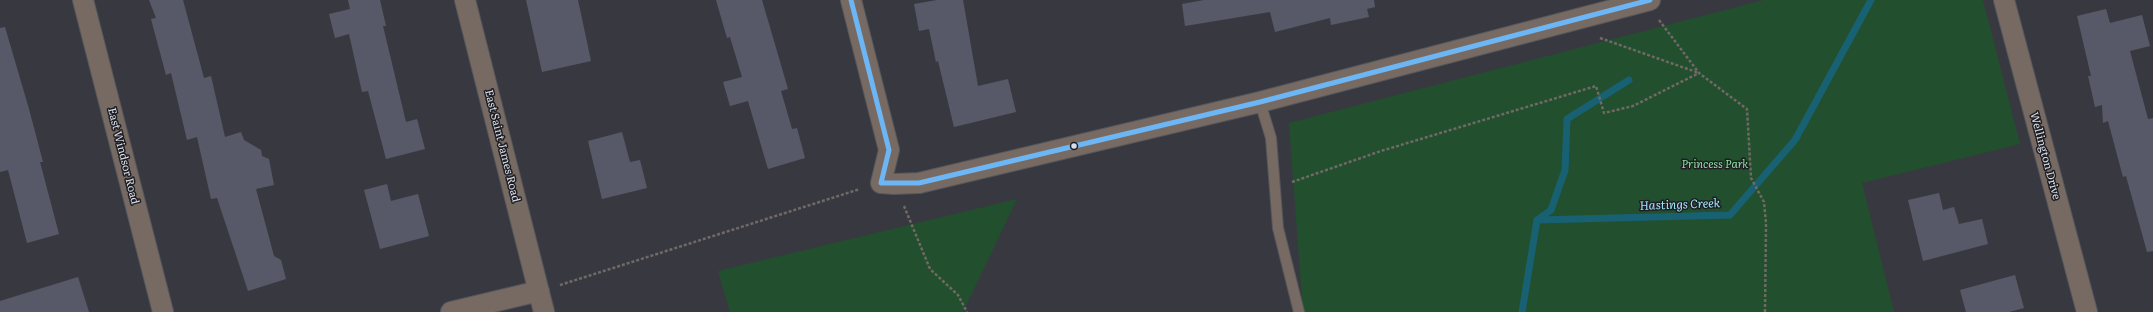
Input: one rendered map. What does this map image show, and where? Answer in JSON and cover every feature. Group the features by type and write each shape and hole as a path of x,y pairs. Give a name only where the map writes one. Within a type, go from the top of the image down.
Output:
{"street":[{"name":"East Windsor Road","path":"83,0 163,312"},
{"name":"East Saint James Road","path":"465,0 544,312"},
{"path":"851,0 888,150 888,184 919,183 1260,102 1584,16 1647,1"},
{"name":"Wellington Drive","path":"2004,0 2087,312"},
{"path":"451,312 539,291"}],"lane":[{"path":"1260,102 1271,138 1278,228 1299,312"}],"path":[{"path":"1647,1 1699,73 1747,109 1751,178 1764,202 1766,223 1765,312"},
{"path":"1584,16 1594,36 1699,73"},
{"path":"1276,187 1381,151 1596,86 1604,113 1633,106 1699,73"},
{"path":"539,291 888,184 930,269 958,295 967,312"}],"green space":[{"name":"Princess Park","path":"1764,0 1983,0 2020,144 1862,183 1894,312 1303,312 1289,123"},
{"path":"1017,199 963,312 730,312 718,271"}],"building":[{"path":"149,0 183,0 204,78 211,76 225,137 241,132 244,140 261,150 262,156 269,159 274,185 256,189 274,256 281,260 286,279 248,291 217,198 211,199 197,137 187,140 171,73 166,75 151,19 156,18"},
{"path":"348,0 380,0 386,26 383,26 406,122 417,119 425,149 386,159 368,91 362,92 349,34 335,38 329,14 350,9"},
{"path":"526,0 578,0 591,61 542,72"},
{"path":"716,0 762,0 788,89 781,91 792,129 797,128 805,158 768,169 748,101 730,106 723,82 742,77 730,37 727,38"},
{"path":"937,0 963,0 978,86 1008,79 1016,112 954,127 938,61 936,62 929,29 919,31 914,4"},
{"path":"1204,0 1374,0 1375,7 1367,9 1369,17 1331,25 1330,18 1275,32 1270,12 1185,26 1182,4"},
{"path":"2106,9 2110,23 2142,15 2150,46 2130,51 2148,119 2153,118 2153,251 2147,252 2126,176 2123,177 2108,121 2103,123 2102,105 2095,107 2088,76 2091,76 2077,16"},
{"path":"5,27 43,162 40,162 59,234 27,243 8,170 0,172 0,28"},
{"path":"622,132 630,162 640,160 647,188 602,199 588,141"},
{"path":"387,184 391,201 418,194 429,236 380,249 364,190"},
{"path":"1939,193 1943,210 1954,207 1959,224 1982,219 1988,244 1923,261 1908,200"},
{"path":"2015,275 2024,308 2009,312 1966,312 1960,290"},
{"path":"78,277 89,312 0,312 0,301"}],"waterway":[{"name":"Hastings Creek","path":"1522,312 1537,220 1730,215 1795,140 1871,0"},
{"path":"1537,220 1551,210 1565,170 1567,119 1629,80"}],"transit line":[{"path":"851,0 889,150 881,183 919,183 1260,102 1650,0"}]}
